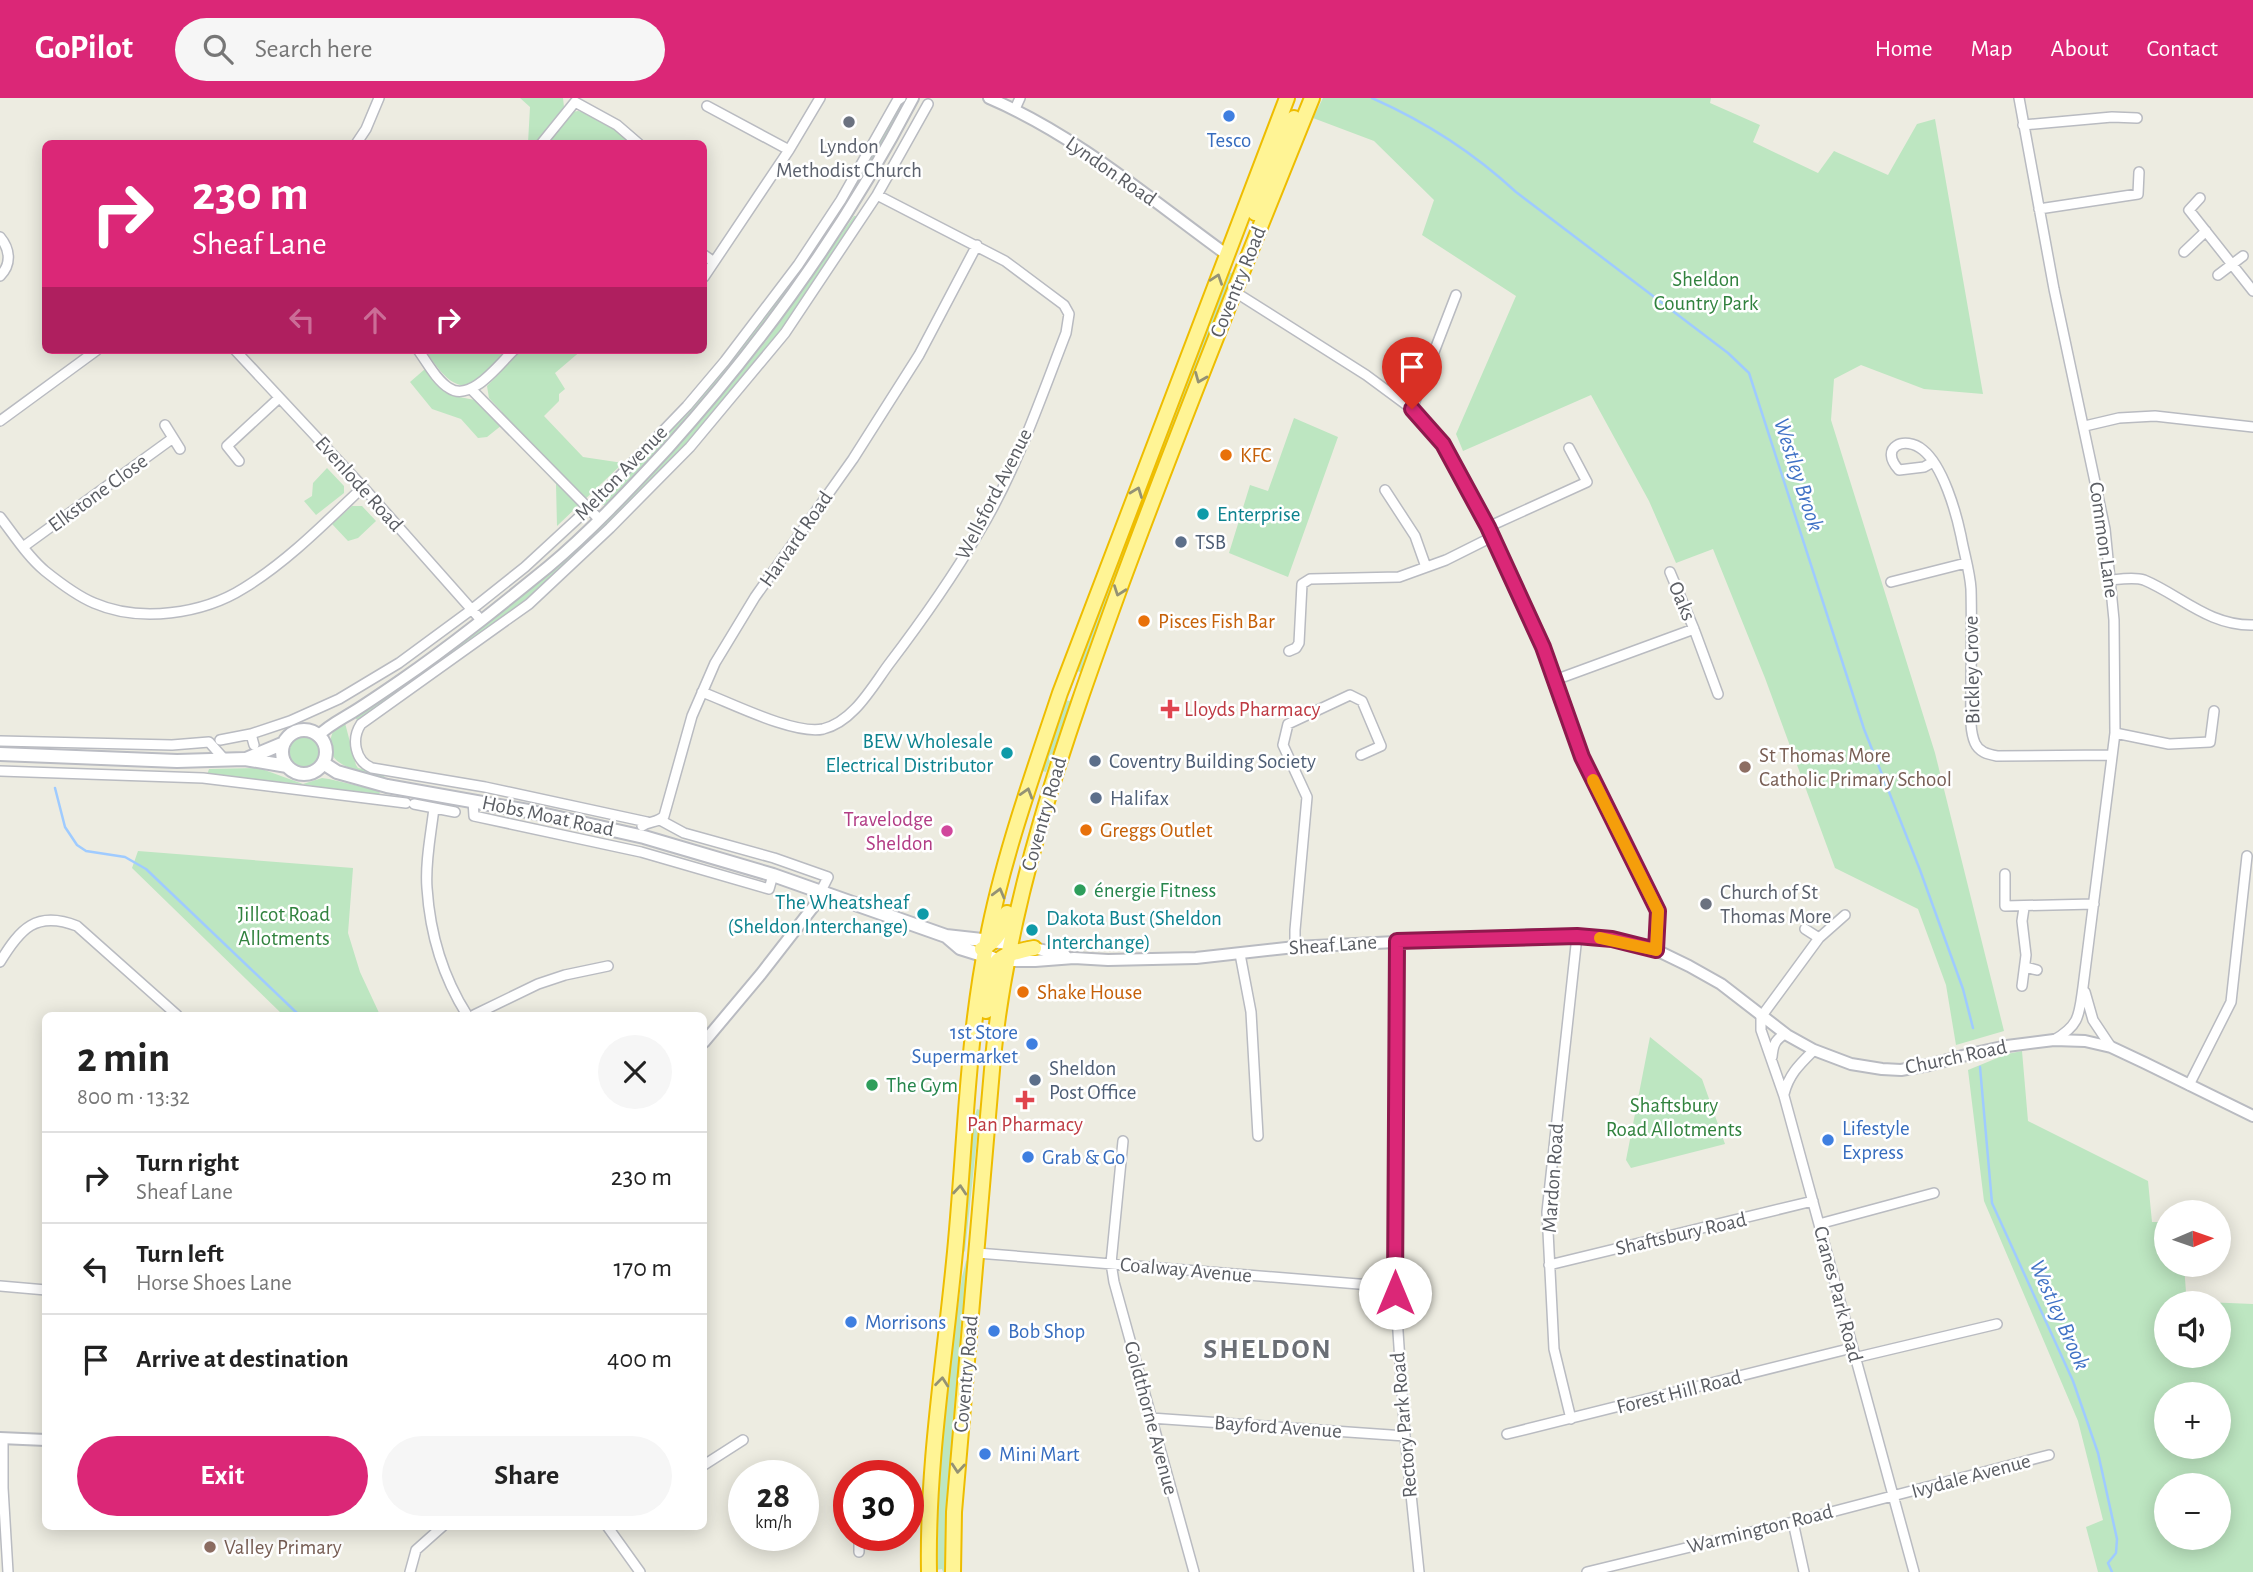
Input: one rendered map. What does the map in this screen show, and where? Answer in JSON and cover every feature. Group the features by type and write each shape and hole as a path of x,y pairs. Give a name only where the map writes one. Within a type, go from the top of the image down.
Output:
{"highway":[{"name":"Coventry Road","path":"953,1572 966,1256 967,1108 971,1046 995,950 1028,791 1060,693 1287,98"},
{"path":"1226,254 1241,250 1303,98"},
{"name":"Coventry Road","path":"929,1572 936,1432 950,1307 966,1256 983,1091 993,1058 995,950 1040,802 1055,773 1086,679 1164,468 1312,98"},
{"path":"995,950 1034,955"}],"main road":[{"path":"299,730 309,731 318,736 325,747 323,762 315,771 306,774 294,772 287,766 282,753 284,743 290,735 299,730"},
{"path":"245,759 284,743"},
{"path":"0,754 150,760 245,759 287,766"},
{"name":"Hobs Moat Road","path":"323,762 337,772 376,783 638,835 682,847 821,891 946,936 961,936 995,950"},
{"name":"Hobs Moat Road","path":"946,936 960,948 995,950"}],"street":[{"path":"359,140 379,98"},
{"path":"707,272 789,150 820,98"},
{"name":"Melton Avenue","path":"318,736 331,723 351,714 481,621 551,564 599,519 715,395 789,302 852,207 876,168 909,98"},
{"name":"Melton Avenue","path":"220,740 290,722 364,686 471,610 525,567 589,508 687,406 724,361 798,265 841,200 897,101 909,98"},
{"name":"Lyndon Road","path":"989,98 1015,109 1096,159 1226,254"},
{"path":"1015,109 1020,98"},
{"name":"Common Lane","path":"2019,98 2039,209 2105,529 2114,620 2115,733 2083,987 2078,1018 2071,1030 2054,1040"},
{"path":"544,140 573,100 617,125 634,140"},
{"path":"707,106 789,150"},
{"name":"Melton Avenue","path":"357,730 361,724 529,604 682,456 785,332 877,195 926,108"},
{"path":"2023,125 2112,117 2137,118"},
{"path":"876,168 887,178"},
{"path":"2039,209 2138,194 2139,172"},
{"name":"Wellsford Avenue","path":"702,692 798,729 820,730 836,725 851,714 910,637 980,531 1034,418 1066,333 1069,314 1059,300 1005,261 877,195"},
{"path":"2200,198 2189,210 2253,291"},
{"path":"852,207 864,215"},
{"path":"2185,252 2206,231"},
{"path":"0,237 8,248 9,259 5,272 0,276"},
{"name":"Harvard Road","path":"660,820 664,816 692,716 715,663 755,597 853,459 919,355 977,245"},
{"path":"2218,275 2243,256"},
{"path":"707,257 714,262"},
{"path":"1235,292 1366,375 1412,409 1443,444 1488,527 1526,608 1582,757 1658,911 1656,950"},
{"path":"1412,409 1456,295"},
{"path":"0,421 92,354"},
{"name":"Evenlode Road","path":"239,354 363,487 481,621"},
{"path":"421,354 449,388 461,393 472,390 510,354"},
{"path":"472,390 599,519"},
{"path":"239,461 228,446 279,398"},
{"path":"2085,426 2119,418 2155,416 2253,427"},
{"path":"164,425 180,449"},
{"name":"Elkstone Close","path":"23,547 173,438"},
{"path":"1488,527 1587,482 1569,448"},
{"name":"Bickley Grove","path":"1933,462 1954,504 1971,585 1972,732 1980,749 1997,756 2112,755"},
{"path":"0,517 43,569 76,593 95,604 157,614 195,608 243,589 323,524 363,487"},
{"path":"1385,490 1415,536 1426,567"},
{"path":"1289,651 1299,643 1302,584 1310,579 1399,577 1446,560 1492,537"},
{"path":"1891,582 1966,563"},
{"name":"Oaks","path":"1670,572 1718,694"},
{"path":"2111,580 2141,579 2197,612 2253,625"},
{"path":"1555,680 1694,629"},
{"path":"1295,947 1307,797 1283,745 1284,734 1288,724 1350,695 1362,701 1381,746 1361,755"},
{"path":"2115,733 2169,744 2210,742 2214,711"},
{"path":"351,714 357,730"},
{"name":"Hobs Moat Road","path":"357,730 360,760 373,768 485,787 647,822"},
{"path":"251,734 254,745"},
{"path":"0,741 173,746 209,742 225,760"},
{"path":"0,771 203,778 455,812"},
{"name":"Hobs Moat Road","path":"473,801 474,816 641,852 769,889 773,875"},
{"path":"434,808 426,886 433,935 452,990 465,1012"},
{"path":"638,835 647,822 660,820 684,833 774,858 828,877 817,902 707,1038"},
{"path":"682,847 684,833"},
{"path":"2189,1085 2231,1002 2248,887 2246,856"},
{"path":"2005,874 2005,919"},
{"path":"2005,906 2024,908 2094,904"},
{"path":"2022,986 2025,967 2022,921 2024,908"},
{"path":"1761,1017 1819,938 1842,918 1847,930"},
{"path":"0,962 13,940 24,929 47,919 63,920 77,926 174,1012"},
{"path":"1805,929 1819,938"},
{"name":"Sheaf Lane","path":"1034,955 1158,959 1397,941 1577,936 1612,939 1656,950 1673,958"},
{"name":"Mardon Road","path":"1571,1419 1554,1349 1547,1212 1577,936"},
{"name":"Rectory Park Road","path":"1397,941 1395,1287 1405,1436 1419,1572"},
{"path":"1240,954 1251,1012 1258,1136"},
{"name":"Church Road","path":"1673,958 1721,985 1785,1034 1814,1050 1851,1064 1900,1070 1987,1049 2054,1040 2085,1041 2111,1047 2253,1116"},
{"path":"480,1012 538,984 608,966"},
{"path":"2025,967 2037,970"},
{"name":"Common Lane","path":"2083,987 2093,1020 2111,1047"},
{"name":"Cranes Park Road","path":"1761,1017 1761,1030 1784,1096 1914,1572"},
{"path":"1772,1066 1773,1047 1776,1040 1785,1034"},
{"path":"1784,1096 1787,1080 1814,1050"},
{"name":"Goldthorne Avenue","path":"1123,1141 1111,1264 1194,1572"},
{"path":"1819,1224 1934,1193"},
{"name":"Shaftsbury Road","path":"1549,1265 1812,1201"},
{"name":"Coalway Avenue","path":"966,1256 1111,1264 1395,1287"},
{"path":"0,1286 42,1290"},
{"name":"Forest Hill Road","path":"1507,1434 1853,1353 1997,1324"},
{"name":"Bayford Avenue","path":"1151,1418 1405,1436"},
{"path":"8,1572 2,1438 42,1440"},
{"path":"707,1463 743,1440"},
{"name":"Ivydale Avenue","path":"1893,1496 2049,1455"},
{"name":"Warmington Road","path":"1587,1572 1893,1496"},
{"path":"1793,1522 1804,1572"},
{"path":"410,1572 416,1549 438,1530"},
{"path":"611,1530 640,1572"}],"green space":[{"path":"520,98 563,98 564,107 537,140 528,140 530,107"},
{"name":"Sheldon Country Park","path":"1323,98 1711,98 1710,103 1760,125 1753,142 1818,173 1834,151 1888,175 1917,124 1935,119 1983,394 1924,389 1861,365 1834,379 1831,420 1935,753 2004,1031 1956,1045 1946,985 1918,909 1835,868 1765,678 1713,549 1676,563 1649,501 1591,395 1463,451 1456,434 1516,296 1422,235 1434,200 1374,141 1313,118"},
{"path":"897,105 904,105 842,215 782,304 697,407 605,505 602,505 683,414 767,312"},
{"path":"572,112 593,115 629,140 550,140"},
{"path":"854,216 858,218 787,324 692,439 655,479 586,547 504,618 359,720 356,719 356,716 454,650 598,530 717,401 766,341"},
{"path":"1238,270 1083,673 1077,671 1070,692 1067,692 1226,271 1231,273"},
{"path":"427,354 503,354 472,385 457,384 444,375"},
{"path":"518,354 577,354 555,373 565,389 559,394 559,401 544,416 583,457 623,463 557,526 556,484 502,425 487,437 478,438 461,419 432,409 410,382 425,369 441,387 454,396 475,400 494,419 502,412 489,398 487,386"},
{"path":"1294,418 1338,437 1288,577 1229,553 1250,485 1268,491"},
{"path":"327,468 344,486 344,493 316,515 304,501 312,496 313,483"},
{"path":"352,506 362,506 376,521 358,538 348,541 332,524"},
{"path":"1078,682 1046,772 1039,770 1064,700 1070,701"},
{"path":"345,723 358,768 385,774 384,778 352,769 335,759 330,742 334,729"},
{"path":"303,737 315,742 320,754 315,766 303,771 291,766 286,754 291,742"},
{"path":"259,768 303,784 322,778 329,779 380,791 379,796 300,784 207,775 209,769"},
{"name":"Jillcot Road Allotments","path":"138,851 353,868 348,933 360,972 379,1012 280,1012 132,868"},
{"name":"Shaftsbury Road Allotments","path":"1650,1037 1702,1079 1725,1144 1631,1168 1626,1160"},
{"path":"2022,1051 2028,1121 2148,1181 2154,1222 2154,1278 2185,1278 2186,1291 2154,1291 2154,1368 2231,1368 2231,1303 2253,1304 2253,1572 2098,1572 2086,1527 2103,1520 2078,1421 1984,1201 1968,1070 2007,1054"},
{"path":"977,1109 980,1110 965,1251 961,1255 970,1130"},
{"path":"969,1259 947,1572 943,1572 942,1569 936,1570 935,1515 947,1384 962,1277"}],"waterway":[{"name":"Westley Brook","path":"1372,98 1411,117 1466,151 1728,353 1749,373 1864,729 1920,870 1963,989 1973,1028"},
{"path":"55,788 65,827 77,845 86,851 125,857 146,869 296,1012"},
{"name":"Westley Brook","path":"1980,1067 1992,1203 2073,1381 2098,1453 2117,1539 2116,1553 2108,1563 2112,1572"}],"slow traffic":[{"path":"1593,780 1658,911 1659,919 1656,950 1600,938"}],"place":[{"name":"Tesco","path":"1229,116"},
{"name":"Lyndon Methodist Church","path":"849,122"},
{"name":"KFC","path":"1226,455"},
{"name":"Enterprise","path":"1203,514"},
{"name":"TSB","path":"1181,542"},
{"name":"Pisces Fish Bar","path":"1144,621"},
{"name":"Lloyds Pharmacy","path":"1170,709"},
{"name":"BEW Wholesale Electrical Distributor","path":"1007,753"},
{"name":"Coventry Building Society","path":"1095,761"},
{"name":"St Thomas More Catholic Primary School","path":"1745,767"},
{"name":"Halifax","path":"1096,798"},
{"name":"Greggs Outlet","path":"1086,830"},
{"name":"Travelodge Sheldon","path":"947,831"},
{"name":"énergie Fitness","path":"1080,890"},
{"name":"Church of St Thomas More","path":"1706,904"},
{"name":"The Wheatsheaf (Sheldon Interchange)","path":"923,914"},
{"name":"Dakota Bust (Sheldon Interchange)","path":"1032,930"},
{"name":"Shake House","path":"1023,992"},
{"name":"1st Store Supermarket","path":"1032,1044"},
{"name":"Sheldon Post Office","path":"1035,1080"},
{"name":"The Gym","path":"872,1085"},
{"name":"Pan Pharmacy","path":"1025,1100"},
{"name":"Lifestyle Express","path":"1828,1140"},
{"name":"Grab & Go","path":"1028,1157"},
{"name":"Morrisons","path":"851,1322"},
{"name":"Bob Shop","path":"994,1331"},
{"name":"Mini Mart","path":"985,1454"},
{"name":"Valley Primary","path":"210,1547"}],"district":[{"name":"SHELDON","path":"1268,1350"}],"route":[{"path":"1395,1293 1397,941 1536,935 1577,936 1612,939 1656,950 1659,919 1658,911 1582,757 1543,647 1488,527 1443,444 1412,409"}]}
